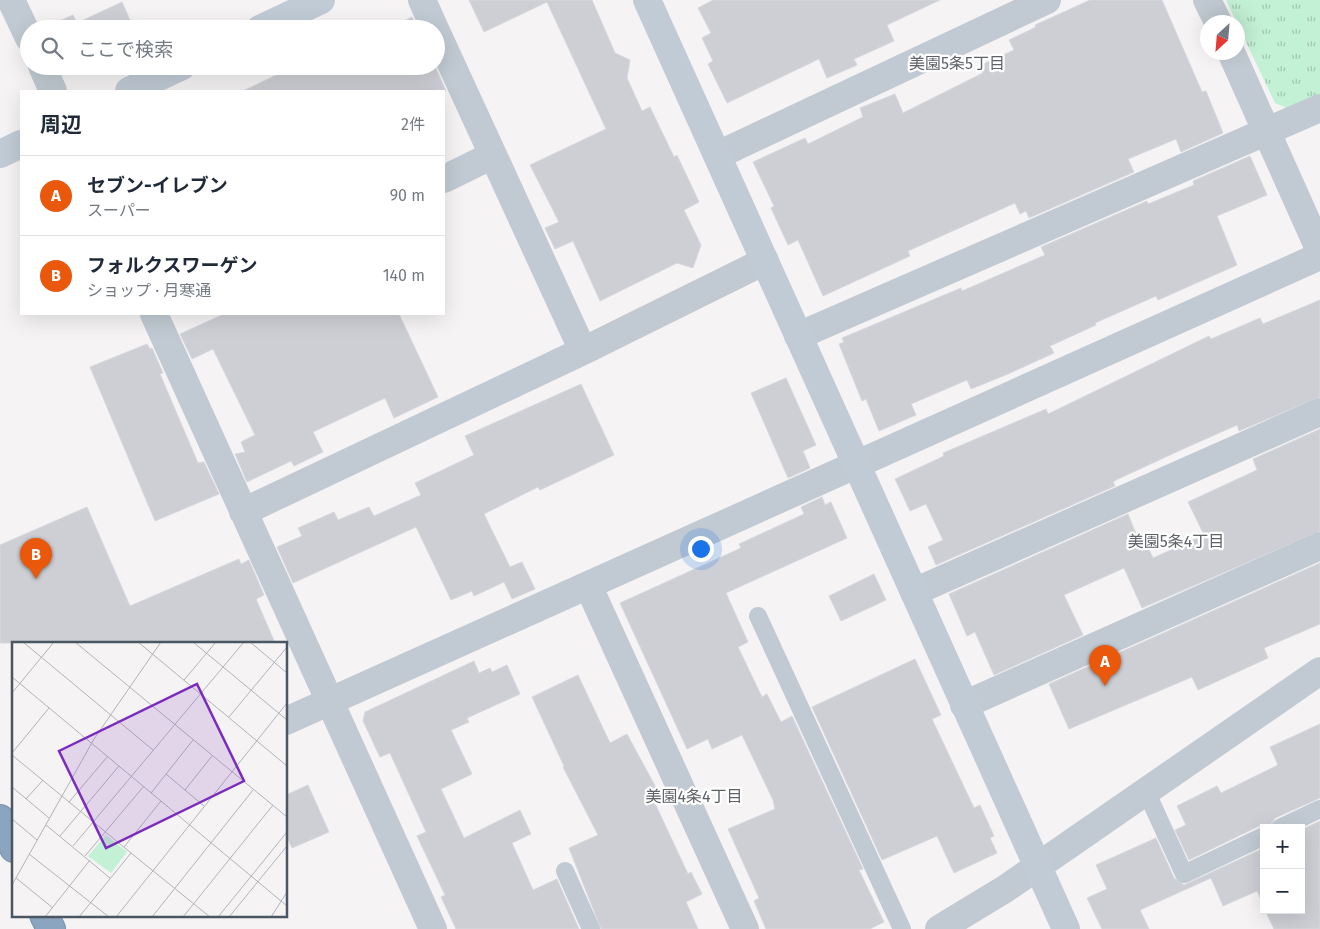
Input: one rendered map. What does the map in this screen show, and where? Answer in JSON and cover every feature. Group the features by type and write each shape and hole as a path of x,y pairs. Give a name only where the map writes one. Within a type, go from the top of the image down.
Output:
{"highway":[{"path":"44,916 51,929"}],"street":[{"path":"11,0 20,20"},
{"path":"279,20 320,0"},
{"path":"422,0 431,20"},
{"path":"647,0 964,705 1039,865 1066,929"},
{"path":"718,155 1047,0"},
{"path":"1207,0 1214,15"},
{"path":"445,50 583,351"},
{"path":"1235,60 1320,251"},
{"path":"46,75 53,90"},
{"path":"131,90 163,75"},
{"path":"798,336 1320,108"},
{"path":"0,154 20,144"},
{"path":"445,179 493,155"},
{"path":"288,720 858,466 1320,256"},
{"path":"243,512 583,351 765,261"},
{"path":"157,315 243,512 434,929"},
{"path":"914,592 1320,412"},
{"path":"964,705 1320,546"},
{"path":"588,586 745,929"},
{"path":"939,929 1005,889 1320,671"}],"lane":[{"path":"758,616 902,929"},
{"path":"1146,791 1184,874 1260,838"},
{"path":"1288,824 1320,809"},
{"path":"565,871 591,929"}],"green space":[{"path":"1226,0 1320,0 1320,97 1291,110 1275,103 1245,40 1245,15 1233,15"}],"building":[{"path":"469,0 592,0 615,53 630,60 627,78 642,111 650,107 674,157 677,155 699,202 684,210 701,245 693,268 677,263 600,301 573,241 555,249 545,228 559,222 530,165 606,129 547,2 484,32"},
{"path":"713,0 940,0 887,25 894,41 854,59 857,65 827,78 819,59 727,103 708,64 713,61 702,38 711,33 698,8"},
{"path":"1090,0 1162,0 1202,92 1206,91 1223,133 1181,152 1176,139 1128,159 1134,172 1029,218 1026,211 1020,214 1015,203 908,251 910,256 823,296 798,240 788,245 771,208 774,206 753,162 805,138 808,144 863,117 860,108 895,94 903,113 983,73 979,66 1014,50 1009,40 1036,27 1035,25"},
{"path":"122,2 130,20 83,20"},
{"path":"73,15 76,20 62,20"},
{"path":"276,75 439,75 446,91 445,90 245,90"},
{"path":"1250,156 1267,195 1217,216 1237,265 1158,300 1156,296 1095,323 1096,325 1050,346 1054,353 1008,374 971,389 967,380 911,404 916,415 879,431 866,399 862,401 839,344 844,342 842,338 961,288 962,291 1045,255 1041,247 1147,201 1148,204 1194,185 1193,181"},
{"path":"1320,300 1320,397 1239,431 1237,425 1118,479 1113,482 1115,486 936,565 928,547 943,540 926,504 910,511 895,479 944,456 943,453 1046,409 1048,414 1209,336 1211,339 1260,318 1263,324"},
{"path":"222,315 399,315 438,397 394,418 385,398 313,432 323,452 294,466 291,461 247,482 235,454 245,452 241,442 255,435 213,349 192,359 180,334"},
{"path":"147,344 150,349 152,348 163,373 160,374 198,463 204,462 219,494 155,521 90,367"},
{"path":"786,378 816,445 803,451 810,468 788,478 751,393"},
{"path":"581,384 614,455 540,490 538,487 484,514 510,567 522,562 535,589 512,599 504,582 474,596 472,591 451,600 416,527 293,583 277,547 302,536 298,528 334,512 338,520 369,507 374,516 421,495 415,483 474,455 465,436"},
{"path":"1320,429 1320,531 1142,608 1124,568 1064,595 1083,635 994,675 975,632 967,636 949,594 1128,514 1141,546 1146,543 1153,558 1204,535 1188,502 1257,470 1253,459"},
{"path":"822,497 825,505 831,502 847,538 726,593 748,642 738,647 762,697 767,694 781,722 792,716 863,869 859,870 884,922 870,929 766,929 754,901 759,898 728,829 775,809 773,800 742,735 712,749 708,739 687,749 620,603 741,548 739,544 804,514 801,507"},
{"path":"87,507 130,606 239,559 241,564 249,560 264,595 256,599 275,642 0,643 0,545"},
{"path":"1320,563 1320,624 1264,648 1268,658 1198,690 1192,677 1069,729 1049,684"},
{"path":"874,574 886,600 841,621 829,596"},
{"path":"915,659 941,715 932,719 974,808 980,805 994,836 990,838 997,853 954,873 937,836 882,860 812,707"},
{"path":"474,661 479,673 490,668 492,672 507,665 520,694 467,718 469,722 451,730 472,774 441,789 464,838 520,810 531,834 512,843 533,890 557,879 579,929 456,929 441,897 445,895 417,836 426,832 390,753 380,757 363,721 365,712"},
{"path":"578,675 610,743 627,734 660,795 653,799 688,874 691,872 702,894 686,902 698,929 601,929 569,848 598,835 563,767 532,697"},
{"path":"1320,724 1320,798 1275,818 1271,824 1260,824 1260,826 1189,860 1175,830 1186,825 1177,806 1217,786 1221,793 1278,765 1270,747"},
{"path":"308,785 329,832 292,848 288,839 288,794"},
{"path":"1320,821 1320,929 1274,929 1267,914 1305,914 1305,828"},
{"path":"1156,838 1174,878 1184,885 1260,850 1260,897 1257,891 1223,906 1211,878 1140,910 1149,929 1102,929 1087,898 1107,889 1096,865"}],"place":[{"name":"フォルクスワーゲン","path":"36,579"},
{"name":"セブン-イレブン","path":"1105,686"}],"district":[{"name":"美園5条5丁目","path":"957,63"},
{"name":"美園5条4丁目","path":"1176,541"},
{"name":"美園4条4丁目","path":"694,796"}]}
